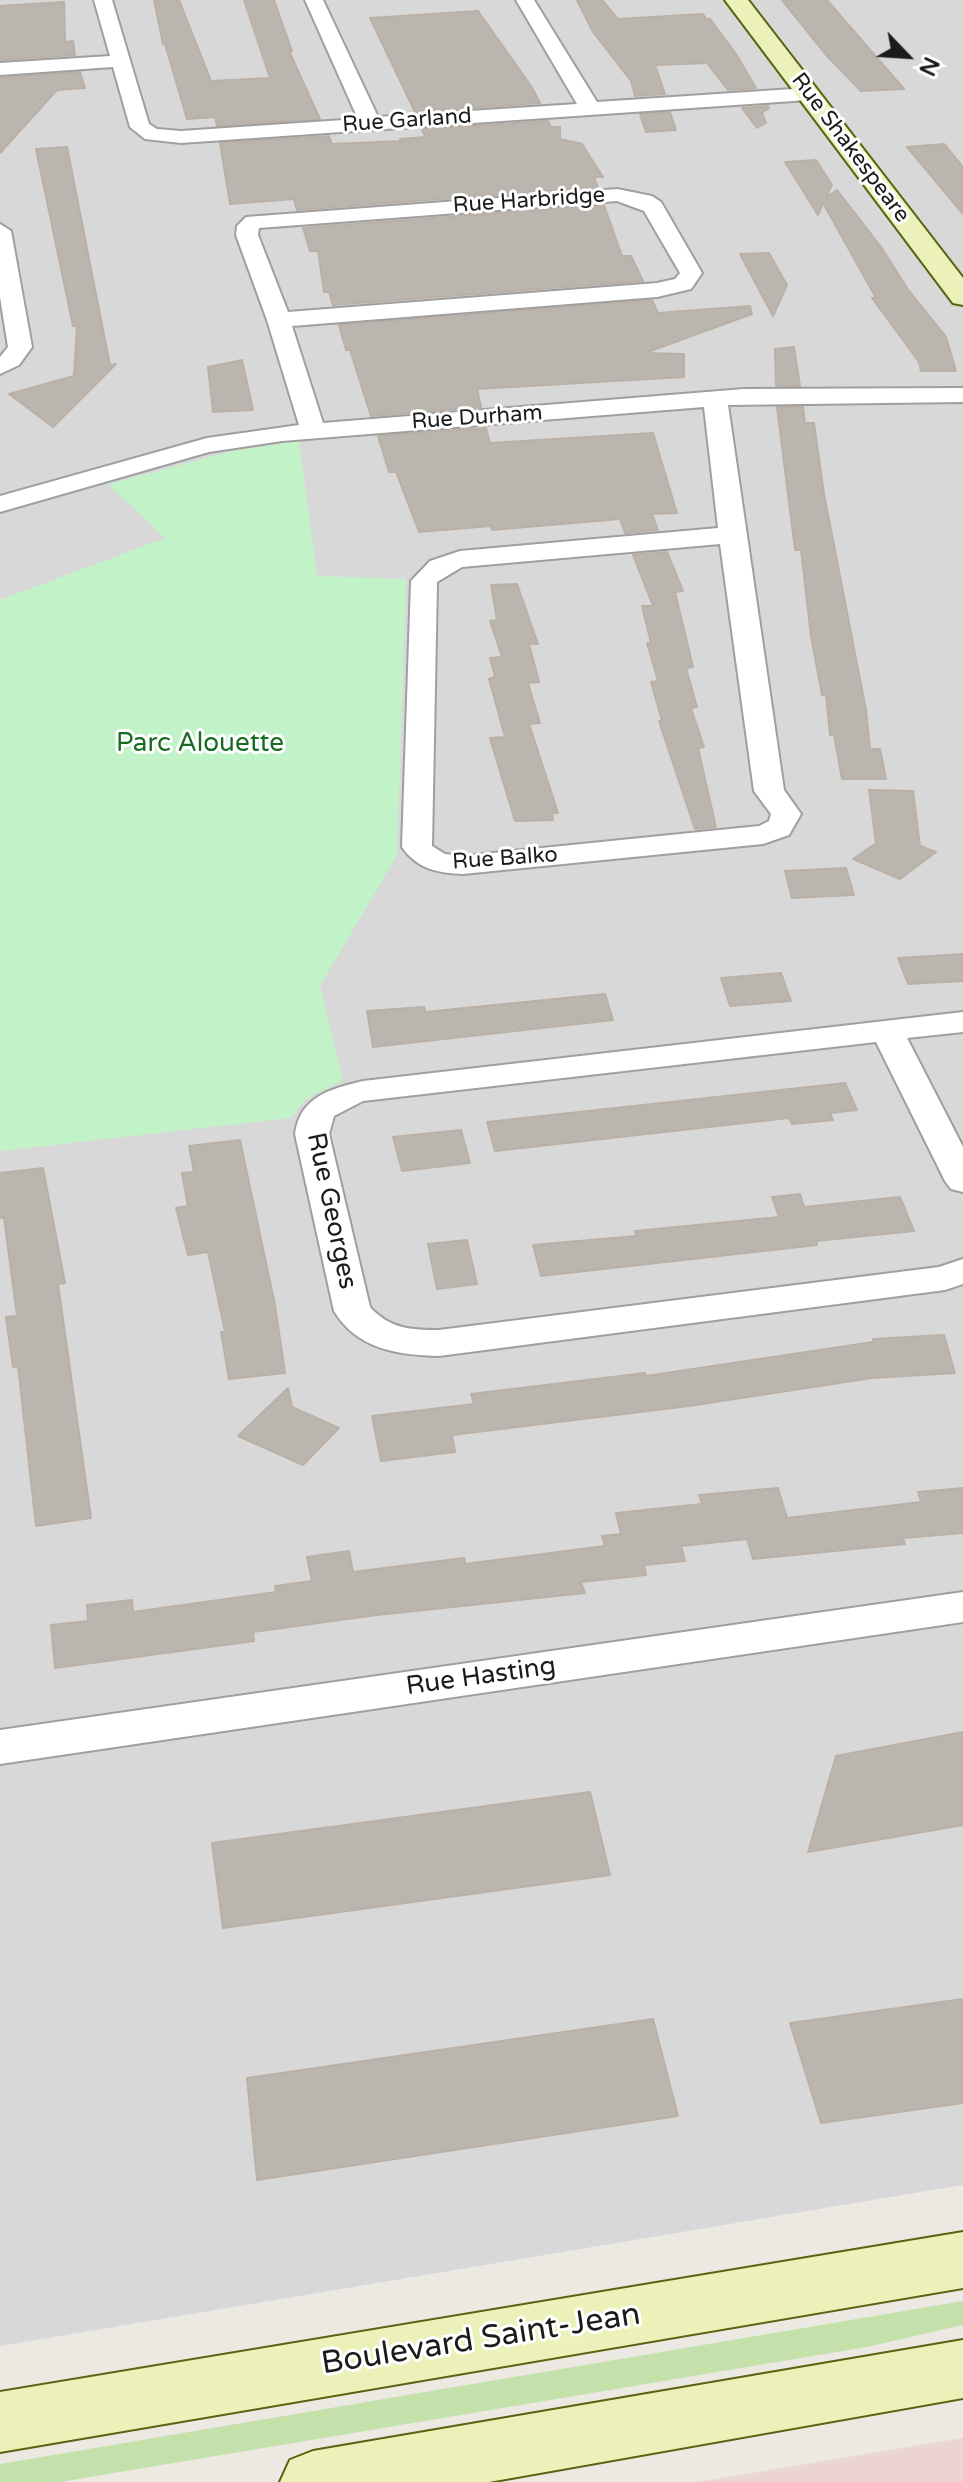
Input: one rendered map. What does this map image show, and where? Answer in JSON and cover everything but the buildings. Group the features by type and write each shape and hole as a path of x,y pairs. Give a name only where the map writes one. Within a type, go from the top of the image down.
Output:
{"street":[{"name":"Rue Garland","path":"103,0 140,127 152,135 181,137 808,94"},
{"path":"314,0 370,123"},
{"path":"525,0 590,108"},
{"name":"Rue Shakespeare","path":"736,0 808,94 955,274 963,297"},
{"path":"0,69 121,61"},
{"name":"Rue Harbridge","path":"279,320 657,290 683,284 691,273 653,207 644,201 617,195 254,222 248,226 247,235 279,320 313,431"},
{"path":"0,231 20,347 11,360 0,367"},
{"name":"Rue Durham","path":"0,504 207,445 313,431 715,398 963,395"},
{"name":"Rue Balko","path":"715,398 769,791 786,814 784,823 777,831 763,835 463,865 446,864 422,855 417,847 424,581 429,574 445,563 460,559 732,535"},
{"name":"Rue Georges","path":"963,1022 342,1096 322,1106 312,1118 312,1134 352,1311 364,1326 384,1338 410,1343 439,1343 945,1278 963,1271"},
{"path":"887,1031 963,1181"},
{"name":"Rue Hasting","path":"0,1747 963,1607"},
{"name":"Boulevard Saint-Jean","path":"0,2422 963,2260"},
{"path":"313,2482 963,2369"}],"shaded area":[{"path":"0,0 963,0 963,2185 0,2346"},
{"path":"963,2438 963,2482 698,2482"}],"green space":[{"name":"Parc Alouette","path":"299,441 317,576 406,579 397,855 320,986 343,1080 305,1100 291,1118 0,1151 0,600 165,538 108,484 237,450"},
{"path":"963,2301 963,2325 867,2347 60,2482 0,2482 0,2464"}]}
